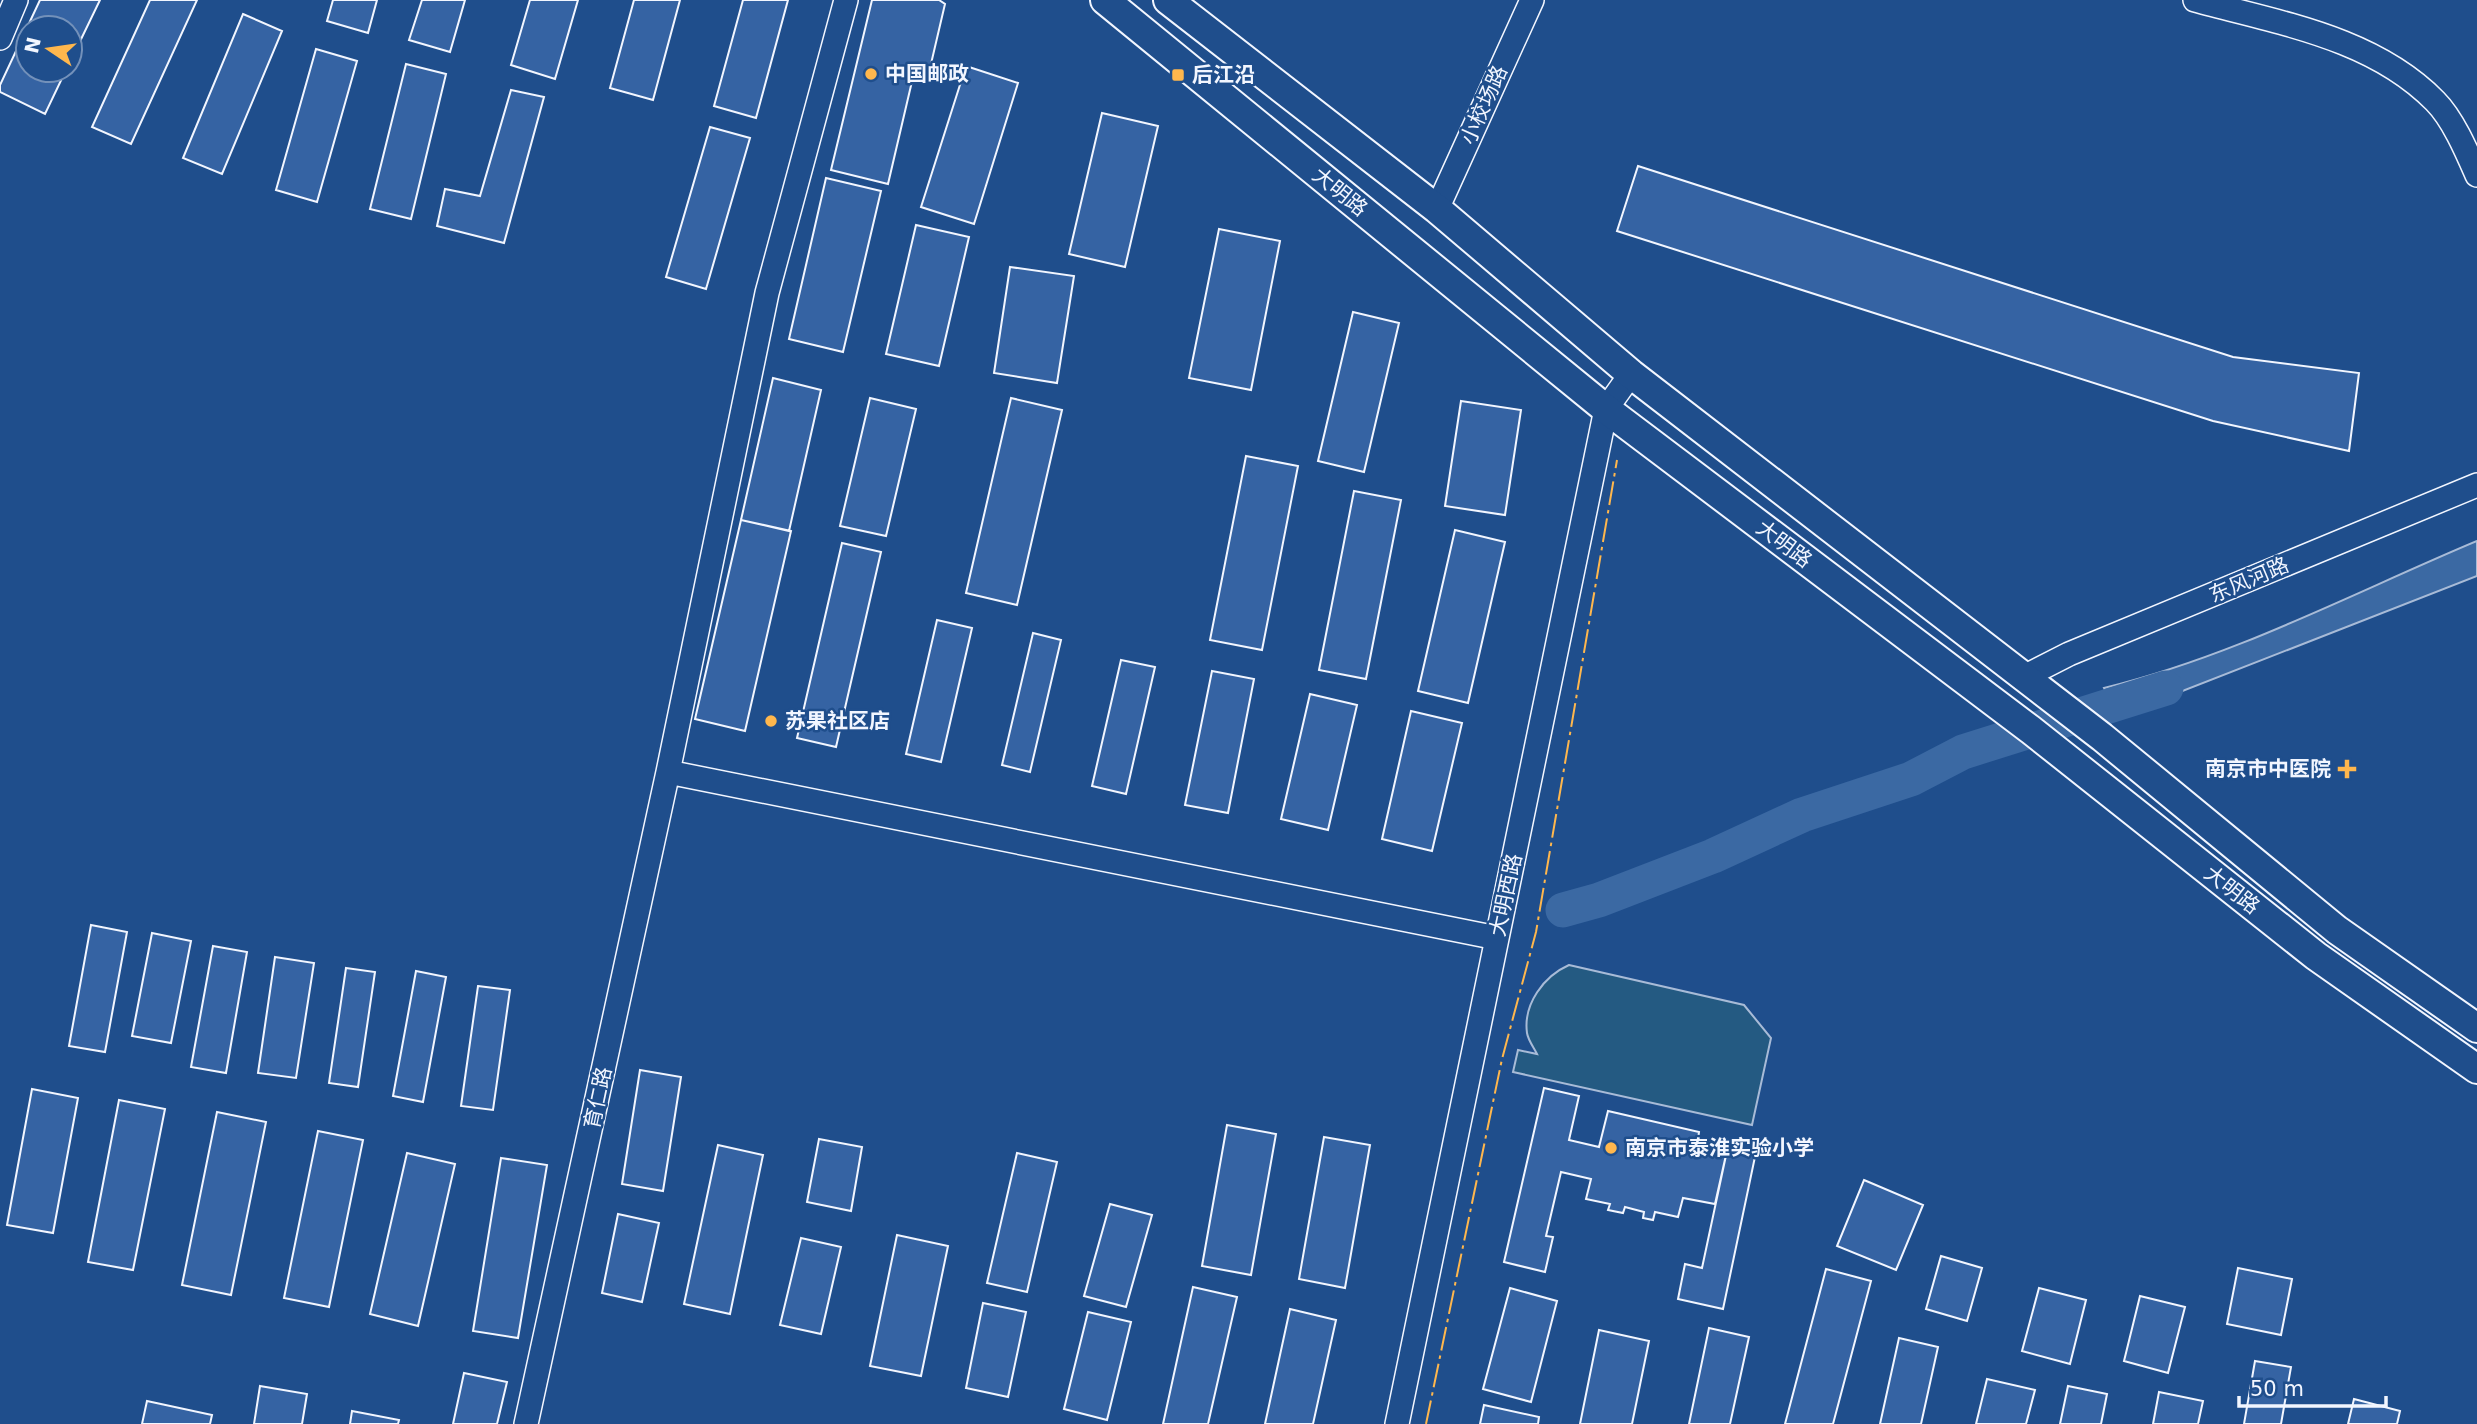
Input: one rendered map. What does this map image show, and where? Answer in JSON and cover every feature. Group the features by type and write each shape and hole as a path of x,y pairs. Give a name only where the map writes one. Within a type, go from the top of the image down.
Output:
{"main road":[{"name":"大明路","path":"1105,0 1606,409 2007,713 2316,956 2477,1069"},
{"path":"1168,0 1437,209 1631,374 2022,678 2102,737 2337,930 2477,1028"}],"street":[{"path":"0,38 16,0"},
{"name":"育仁路","path":"526,1424 668,772 767,293 846,0"},
{"name":"小校场路","path":"1437,209 1532,0"},
{"path":"2195,0 2339,40 2397,69 2437,103 2477,176"},
{"name":"大明西路","path":"1397,1424 1606,409 1631,374"},
{"name":"东风河路","path":"2022,678 2069,654 2477,485"},
{"path":"668,772 1497,938"}],"shaded area":[{"path":"2477,541 2477,576 2162,699 2127,702 2108,696 2104,688 2153,675 2247,641"},
{"path":"1569,965 1744,1005 1771,1038 1752,1125 1513,1072 1518,1050 1537,1054 1527,1033 1527,1022 1528,1012 1537,992 1551,976"}],"building":[{"path":"40,0 100,0 84,33 84,14 33,14"},
{"path":"150,0 197,0 131,144 92,127"},
{"path":"333,0 377,0 368,33 327,21"},
{"path":"422,0 465,0 450,52 409,40"},
{"path":"530,0 578,0 555,79 511,65"},
{"path":"634,0 680,0 653,100 610,88"},
{"path":"743,0 788,0 756,118 714,106"},
{"path":"872,0 939,0 945,4 927,81 913,77 888,184 831,170"},
{"path":"243,14 282,31 222,174 183,158"},
{"path":"316,49 357,61 317,202 276,190"},
{"path":"14,55 14,84 59,84 45,114 0,92 0,85"},
{"path":"406,64 446,74 411,219 370,209"},
{"path":"966,66 1018,83 974,224 921,207"},
{"path":"511,90 544,97 504,243 437,226 445,189 480,196"},
{"path":"1102,113 1158,126 1125,267 1069,254"},
{"path":"710,127 750,138 706,289 666,277"},
{"path":"1638,166 2233,357 2359,373 2349,451 2213,421 1617,231"},
{"path":"826,178 881,191 843,352 789,339"},
{"path":"916,225 969,237 939,366 886,354"},
{"path":"1219,229 1280,241 1251,390 1189,378"},
{"path":"1010,267 1074,276 1057,383 994,373"},
{"path":"1353,312 1399,323 1364,472 1318,461"},
{"path":"773,378 821,390 789,531 741,520"},
{"path":"870,398 916,409 886,536 840,526"},
{"path":"1011,398 1062,410 1017,605 966,593"},
{"path":"1461,401 1521,410 1505,515 1445,506"},
{"path":"1246,456 1298,466 1262,650 1210,640"},
{"path":"1354,491 1401,500 1366,679 1319,670"},
{"path":"741,520 791,531 745,731 695,719"},
{"path":"1455,530 1505,542 1468,703 1418,691"},
{"path":"842,543 881,552 836,747 797,738"},
{"path":"937,620 972,628 941,762 906,754"},
{"path":"1033,633 1061,640 1030,772 1002,765"},
{"path":"1121,660 1155,667 1126,794 1092,786"},
{"path":"1212,671 1254,679 1228,813 1185,805"},
{"path":"1310,694 1357,705 1328,830 1281,819"},
{"path":"1411,711 1462,723 1432,851 1382,839"},
{"path":"91,925 127,932 105,1052 69,1046"},
{"path":"152,933 191,941 171,1043 132,1036"},
{"path":"213,946 247,952 226,1073 191,1067"},
{"path":"275,957 314,963 296,1078 258,1073"},
{"path":"346,968 375,972 358,1087 329,1083"},
{"path":"416,971 446,977 423,1102 393,1096"},
{"path":"478,986 510,990 493,1110 461,1106"},
{"path":"640,1070 681,1077 663,1191 622,1184"},
{"path":"1544,1088 1579,1096 1569,1140 1599,1147 1608,1111 1699,1132 1698,1139 1728,1146 1715,1204 1683,1198 1678,1217 1655,1212 1653,1220 1643,1218 1644,1212 1625,1207 1623,1213 1608,1210 1610,1204 1586,1199 1591,1179 1561,1172 1546,1236 1553,1237 1545,1272 1504,1262"},
{"path":"32,1089 78,1098 53,1233 7,1225"},
{"path":"119,1100 165,1109 133,1270 88,1262"},
{"path":"217,1112 266,1122 231,1295 182,1285"},
{"path":"1227,1125 1276,1134 1251,1275 1202,1266"},
{"path":"318,1131 363,1140 329,1307 284,1298"},
{"path":"1324,1137 1370,1145 1345,1288 1299,1279"},
{"path":"819,1139 862,1147 851,1211 807,1202"},
{"path":"718,1145 763,1155 730,1314 684,1304"},
{"path":"1728,1146 1756,1152 1723,1309 1678,1299 1685,1264 1702,1268"},
{"path":"407,1153 455,1164 418,1326 370,1314"},
{"path":"1017,1153 1057,1162 1027,1292 987,1283"},
{"path":"501,1158 547,1165 518,1338 473,1331"},
{"path":"1864,1180 1923,1205 1896,1270 1837,1246"},
{"path":"1110,1204 1152,1215 1126,1307 1084,1296"},
{"path":"618,1214 659,1223 642,1302 602,1293"},
{"path":"897,1235 948,1246 921,1376 870,1366"},
{"path":"801,1238 841,1247 821,1334 780,1325"},
{"path":"1941,1256 1982,1268 1967,1321 1926,1309"},
{"path":"2238,1268 2292,1279 2281,1335 2227,1324"},
{"path":"1826,1269 1871,1281 1833,1424 1785,1424"},
{"path":"1193,1287 1237,1297 1208,1424 1163,1424"},
{"path":"1510,1288 1557,1301 1531,1402 1483,1389"},
{"path":"2039,1288 2086,1300 2070,1364 2022,1351"},
{"path":"2140,1296 2185,1307 2168,1373 2124,1361"},
{"path":"983,1303 1026,1312 1008,1397 966,1388"},
{"path":"1290,1309 1336,1320 1313,1424 1265,1424"},
{"path":"1088,1312 1131,1322 1107,1420 1064,1409"},
{"path":"1709,1328 1749,1337 1730,1424 1689,1424"},
{"path":"1599,1330 1649,1341 1632,1424 1580,1424"},
{"path":"1899,1338 1938,1347 1921,1424 1880,1424"},
{"path":"2255,1361 2291,1367 2281,1424 2244,1424"},
{"path":"464,1373 507,1382 497,1424 453,1424"},
{"path":"1987,1379 2035,1390 2026,1424 1976,1424"},
{"path":"260,1386 307,1394 302,1424 254,1424"},
{"path":"2068,1386 2107,1394 2101,1424 2060,1424"},
{"path":"2159,1392 2203,1401 2198,1424 2153,1424"},
{"path":"2354,1399 2400,1411 2397,1424 2348,1424"},
{"path":"147,1401 212,1415 210,1424 142,1424"},
{"path":"1484,1405 1539,1417 1538,1424 1480,1424"},
{"path":"352,1411 399,1420 398,1424 350,1424"}],"waterway":[{"path":"1563,910 1599,900 1713,856 1802,815 1911,779 1963,752 2166,688"}],"power":[{"path":"1426,1424 1502,1059 1536,932 1617,460"}],"place":[{"name":"中国邮政","path":"871,74"},
{"name":"后江沿","path":"1178,75"},
{"name":"苏果社区店","path":"771,721"},
{"name":"南京市中医院","path":"2347,769"},
{"name":"南京市泰淮实验小学","path":"1611,1148"}]}
